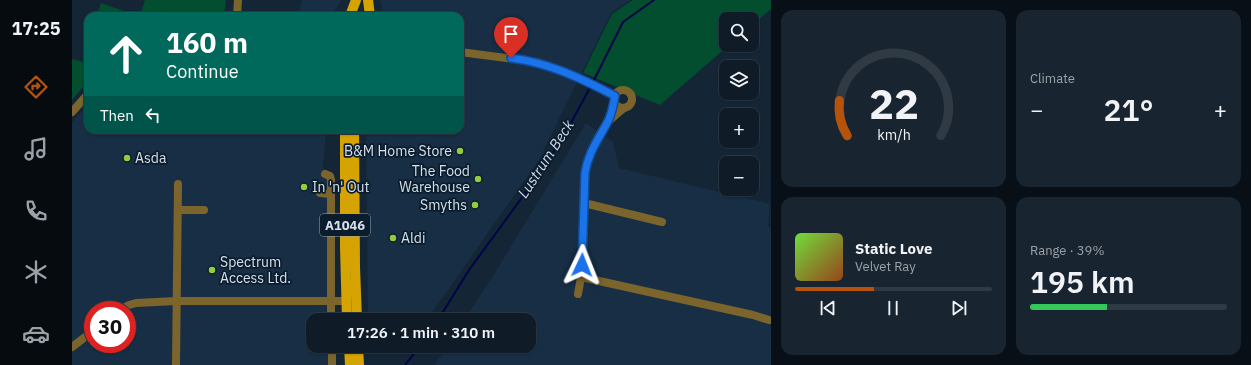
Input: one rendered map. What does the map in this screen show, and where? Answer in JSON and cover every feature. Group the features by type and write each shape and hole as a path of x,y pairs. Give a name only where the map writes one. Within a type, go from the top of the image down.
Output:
{"main road":[{"path":"352,12 356,0"},
{"path":"368,0 370,12"},
{"name":"A1046","path":"345,134 347,313"},
{"name":"A1046","path":"354,134 357,313"},
{"path":"349,353 350,365"},
{"path":"358,353 359,365"}],"street":[{"path":"237,12 238,0"},
{"path":"464,53 537,62 564,71 602,88 615,98 619,107 624,108"},
{"path":"578,294 582,277 586,163 591,150 608,123 630,104 630,95 624,91 618,92 615,98 608,123"},
{"path":"72,112 84,98"},
{"path":"325,174 330,176 331,313"},
{"path":"176,365 178,184"},
{"path":"320,193 330,194"},
{"path":"584,203 662,222"},
{"path":"178,210 204,210"},
{"path":"582,277 753,315 769,320"},
{"path":"136,303 176,301 346,302"},
{"path":"72,347 84,338"},
{"path":"332,353 332,365"}],"shaded area":[{"path":"302,0 341,0 333,12 299,12"},
{"path":"380,0 630,0 611,13 539,160 432,313 368,313 366,134 464,134 464,12 383,12"},
{"path":"84,110 84,134 326,134 323,169 329,176 328,313 306,313 306,353 328,353 328,365 72,365 72,124 76,117"},
{"path":"586,123 613,142 619,168 719,192 719,196 736,196 770,204 768,226 771,228 771,365 435,365 443,353 536,353 536,313 469,313 493,276"}],"green space":[{"path":"145,0 226,0 224,12 141,12"},
{"path":"633,0 771,0 771,9 759,19 759,12 719,12 719,52 721,52 660,105 583,73 612,14"},
{"path":"101,3 127,12 98,12"},
{"path":"72,59 83,62 84,59 84,86 72,100"}],"waterway":[{"name":"Lustrum Beck","path":"593,82 623,22 654,0"},
{"name":"Lustrum Beck","path":"442,313 469,270 545,166 591,86"},
{"name":"Lustrum Beck","path":"405,365 414,353"}],"place":[{"name":"B&M Home Store","path":"460,151"},
{"name":"Asda","path":"127,158"},
{"name":"The Food Warehouse","path":"478,179"},
{"name":"In 'n' Out","path":"304,187"},
{"name":"Smyths","path":"475,205"},
{"name":"Aldi","path":"393,238"},
{"name":"Spectrum Access Ltd.","path":"212,270"}],"route":[{"path":"511,58 551,66 586,81 615,96 608,123 591,150 586,163 582,265"}]}
